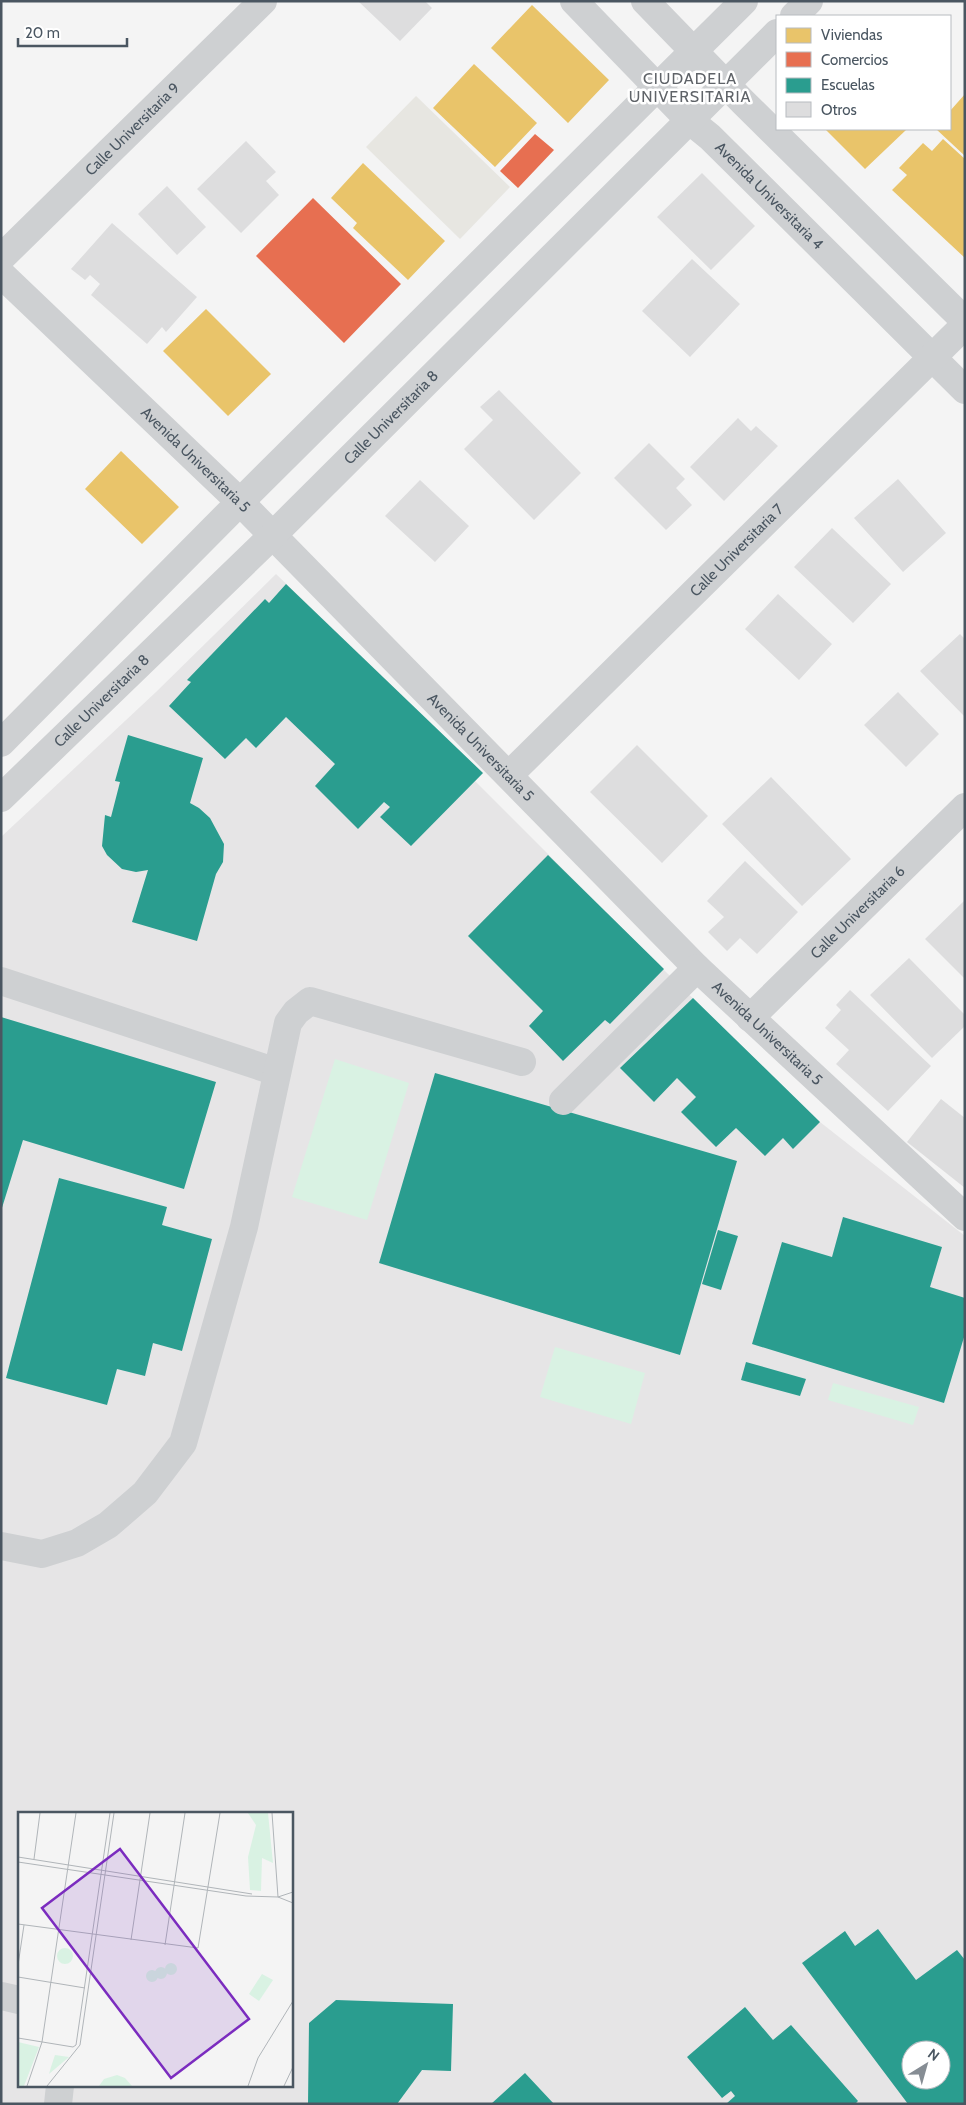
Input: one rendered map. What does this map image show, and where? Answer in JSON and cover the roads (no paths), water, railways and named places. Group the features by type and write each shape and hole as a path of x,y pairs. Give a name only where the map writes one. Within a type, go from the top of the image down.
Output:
{"street":[{"name":"Calle Universitaria 9","path":"1,258 263,1"},
{"name":"Avenida Universitaria 4","path":"574,1 690,120 710,137 965,390"},
{"path":"645,1 693,52 965,323"},
{"path":"1,742 744,1"},
{"path":"795,15 809,1"},
{"name":"Calle Universitaria 8","path":"1,798 273,534 776,34"},
{"name":"Avenida Universitaria 5","path":"1,274 273,534 698,968 965,1217"},
{"name":"Calle Universitaria 7","path":"509,775 965,323"},
{"name":"Calle Universitaria 6","path":"750,1018 965,807"},
{"path":"564,1101 698,968"},
{"path":"1,981 277,1072"},
{"path":"1,1546 42,1554 78,1543 108,1525 145,1493 183,1443 244,1227 288,1023 296,1012 310,1001 522,1062"},
{"path":"1,1996 18,2000"},
{"path":"58,2104 60,2088"}],"district":[{"name":"CIUDADELA UNIVERSITARIA","path":"690,87"}]}
